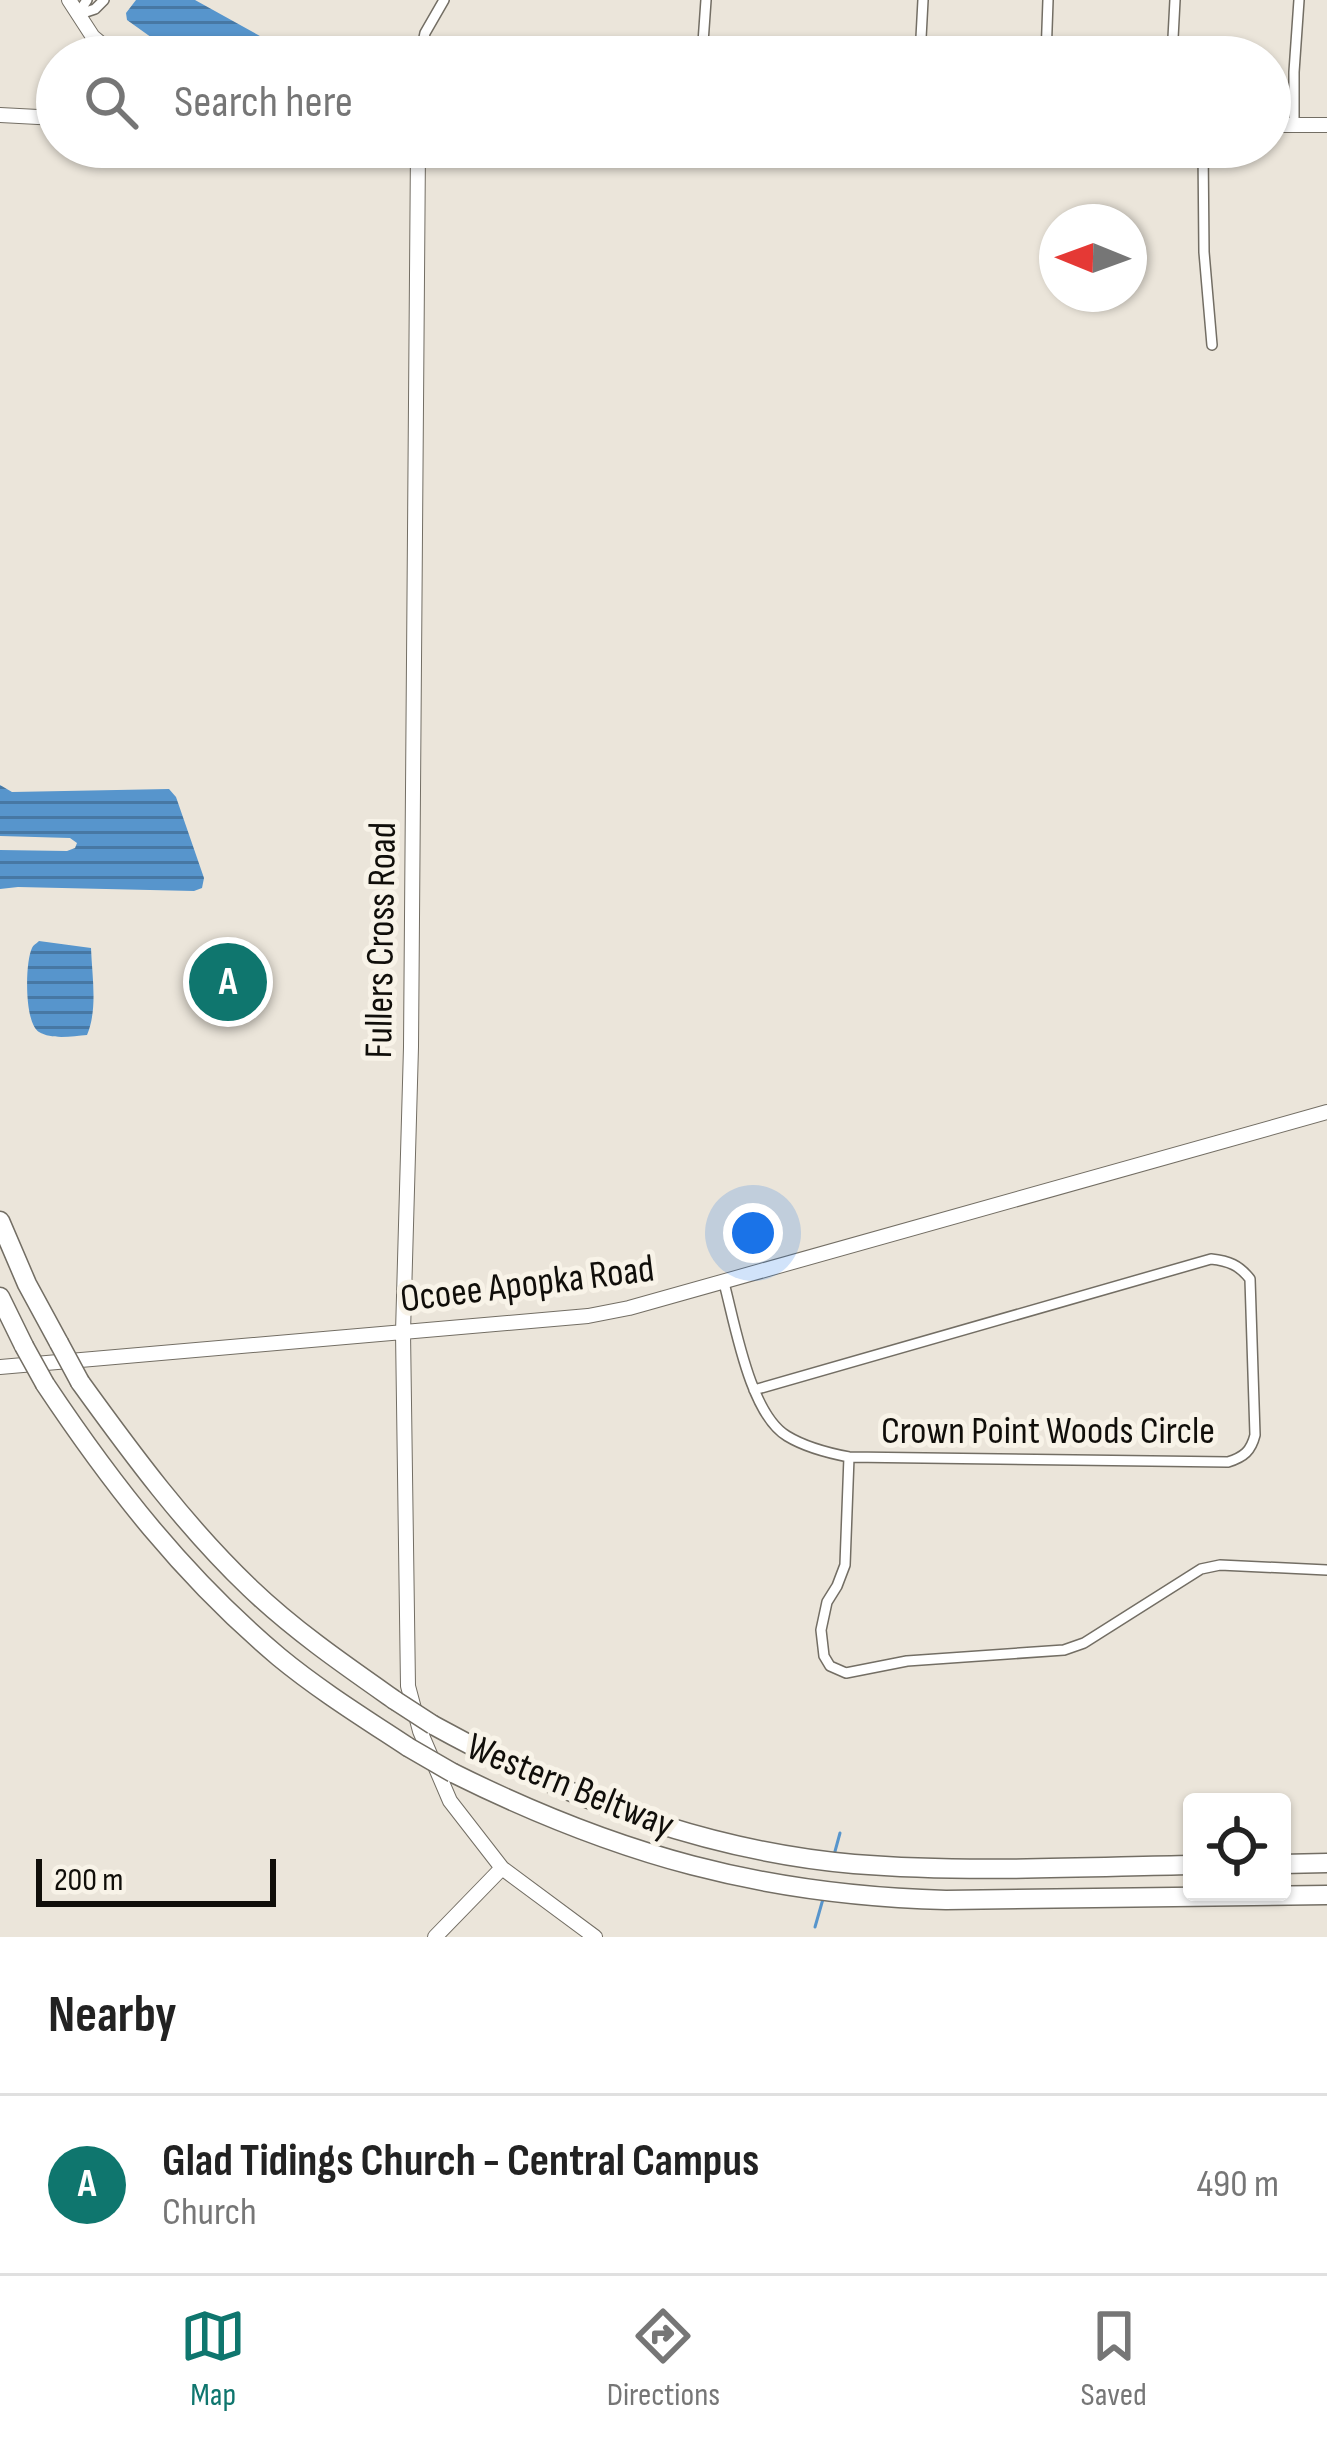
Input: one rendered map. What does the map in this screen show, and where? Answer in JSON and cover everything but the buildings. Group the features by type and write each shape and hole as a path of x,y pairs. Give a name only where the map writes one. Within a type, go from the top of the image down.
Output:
{"highway":[{"name":"Western Beltway","path":"0,1221 27,1285 80,1382 144,1470 251,1589 312,1642 396,1701 453,1774 619,1845 681,1864 845,1895 986,1900 1327,1894"},
{"name":"Western Beltway","path":"0,1298 45,1384 100,1466 219,1602 280,1658 420,1734 604,1805 713,1839 806,1858 936,1869 1183,1865"},
{"path":"1291,1864 1327,1863"}],"street":[{"path":"55,0 76,15"},
{"path":"69,0 91,36"},
{"path":"76,15 87,0"},
{"path":"76,15 104,0"},
{"path":"424,36 442,0"},
{"path":"703,36 706,0"},
{"path":"921,36 923,0"},
{"path":"1047,36 1048,0"},
{"path":"1173,36 1174,0"},
{"path":"1299,0 1294,125 1327,125"},
{"path":"0,115 36,117"},
{"name":"Fullers Cross Road","path":"418,168 411,1053 403,1332 408,1686 420,1734 450,1801 502,1868 595,1937"},
{"path":"1204,168 1204,252 1212,345"},
{"name":"Ocoee Apopka Road","path":"0,1367 588,1316 645,1305 1327,1112"},
{"name":"Crown Point Woods Circle","path":"724,1283 754,1390 766,1416 784,1435 813,1448 849,1457 1228,1462 1242,1458 1256,1435 1250,1279 1242,1269 1211,1259 754,1390"},
{"path":"849,1457 845,1565 826,1602 821,1630 824,1656 830,1666 846,1673 908,1661 1064,1650 1084,1643 1201,1569 1220,1565 1327,1570"},
{"path":"435,1937 502,1868"}],"water":[{"path":"136,0 195,0 260,36 149,36 127,20 126,13"},
{"path":"0,785 12,792 169,789 204,878 202,888 0,889 0,850 67,851 77,843 70,838 0,836"},
{"path":"39,941 91,948 93,1003 87,1035 50,1036 34,1026 27,978 32,947"}],"waterway":[{"path":"834,1855 840,1833"},
{"path":"815,1927 823,1899"}],"place":[{"name":"Glad Tidings Church - Central Campus","path":"228,982"}]}
